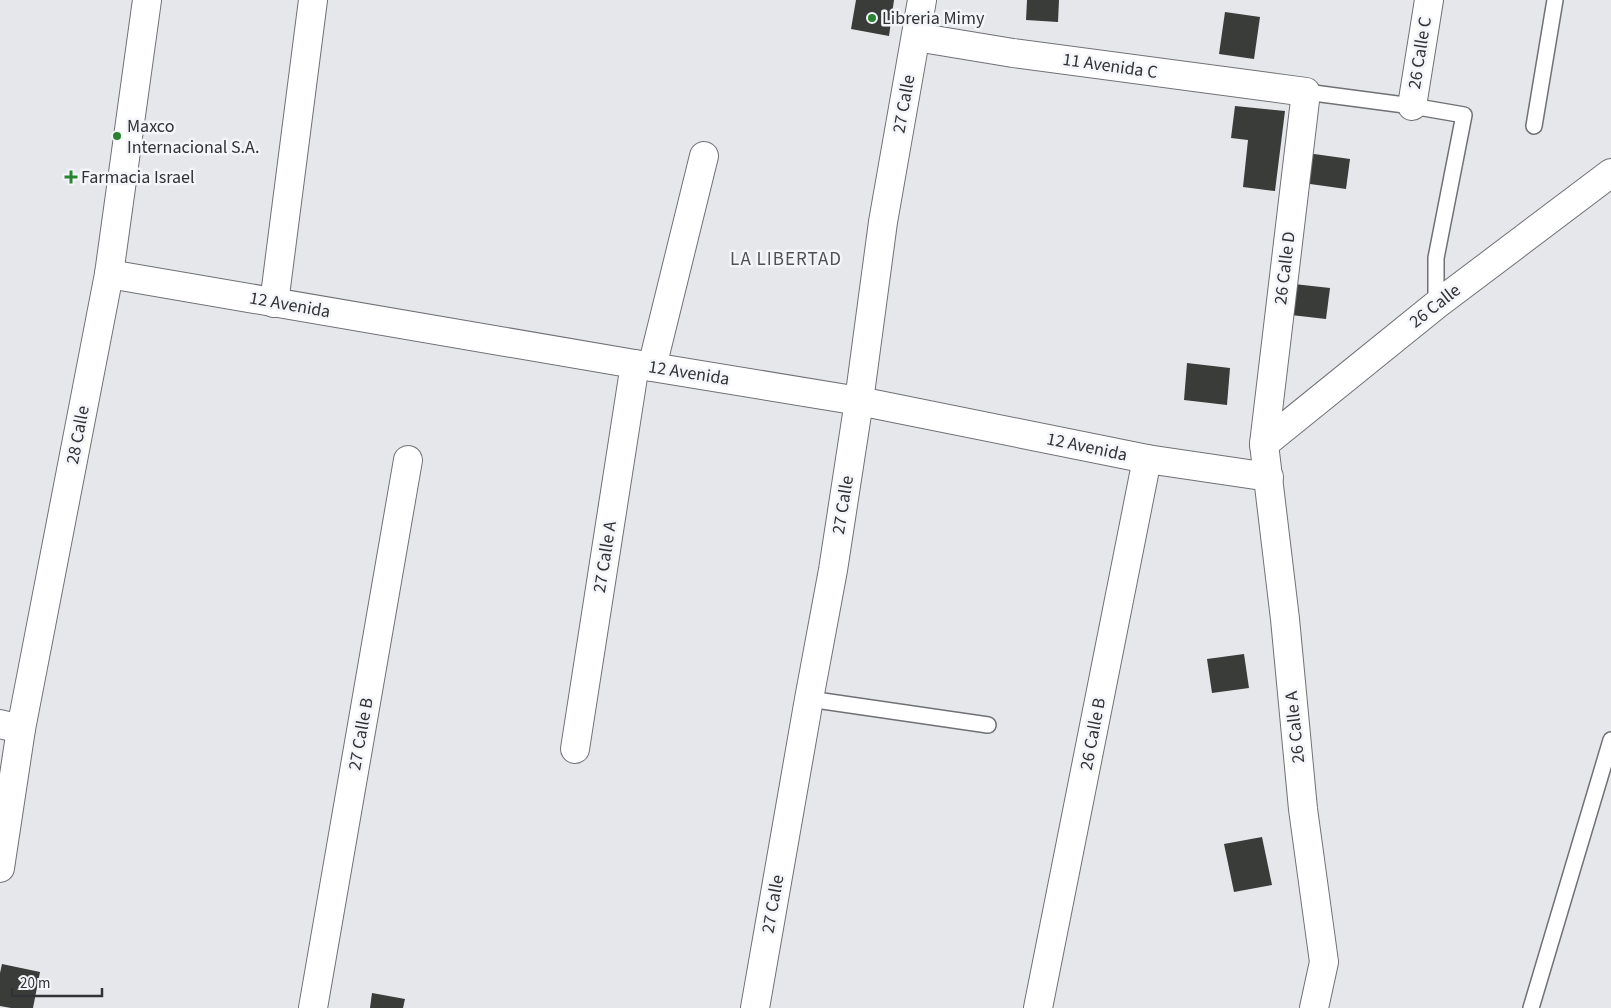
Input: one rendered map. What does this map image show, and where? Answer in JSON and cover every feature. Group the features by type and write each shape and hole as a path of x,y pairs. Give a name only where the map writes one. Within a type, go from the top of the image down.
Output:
{"street":[{"name":"28 Calle","path":"0,868 11,727 109,274 147,0"},
{"path":"274,303 314,0"},
{"name":"27 Calle","path":"755,1008 808,699 833,570 859,401 883,222 922,0"},
{"name":"26 Calle C","path":"1412,106 1429,0"},
{"name":"11 Avenida C","path":"916,37 1013,53 1306,92"},
{"name":"26 Calle D","path":"1264,444 1306,92"},
{"name":"27 Calle A","path":"575,749 643,366 704,156"},
{"name":"26 Calle","path":"1264,444 1436,305 1611,173"},
{"name":"12 Avenida","path":"109,274 643,366 859,401 1147,459 1269,477"},
{"name":"26 Calle A","path":"1264,444 1285,619 1303,809 1324,962 1314,1008"},
{"name":"26 Calle B","path":"1038,1008 1147,459"},
{"name":"27 Calle B","path":"313,1008 408,460"}],"lane":[{"path":"1534,126 1555,0"},
{"path":"1306,92 1464,115 1436,258 1436,305"},
{"path":"808,699 988,725"},
{"path":"1531,1008 1611,740"}],"building":[{"name":"Libreria Mimy","path":"856,0 894,0 889,36 851,29"},
{"path":"1027,0 1059,0 1058,22 1026,20"},
{"path":"1225,12 1260,17 1254,59 1219,54"},
{"path":"1235,106 1285,111 1275,191 1243,187 1248,140 1231,138"},
{"path":"1307,153 1350,159 1346,189 1303,183"},
{"path":"1294,284 1330,288 1326,319 1291,315"},
{"path":"1187,363 1230,368 1227,405 1184,400"},
{"path":"1244,654 1249,688 1212,693 1207,659"},
{"path":"1262,837 1272,885 1234,892 1224,844"},
{"path":"2,964 40,972 33,1008 0,1006 0,973"},
{"path":"372,993 405,999 403,1008 370,1008"}],"place":[{"name":"Libreria Mimy","path":"872,18"},
{"name":"Maxco Internacional S.A.","path":"117,136"},
{"name":"Farmacia Israel","path":"71,177"}],"district":[{"name":"LA LIBERTAD","path":"786,259"}]}
